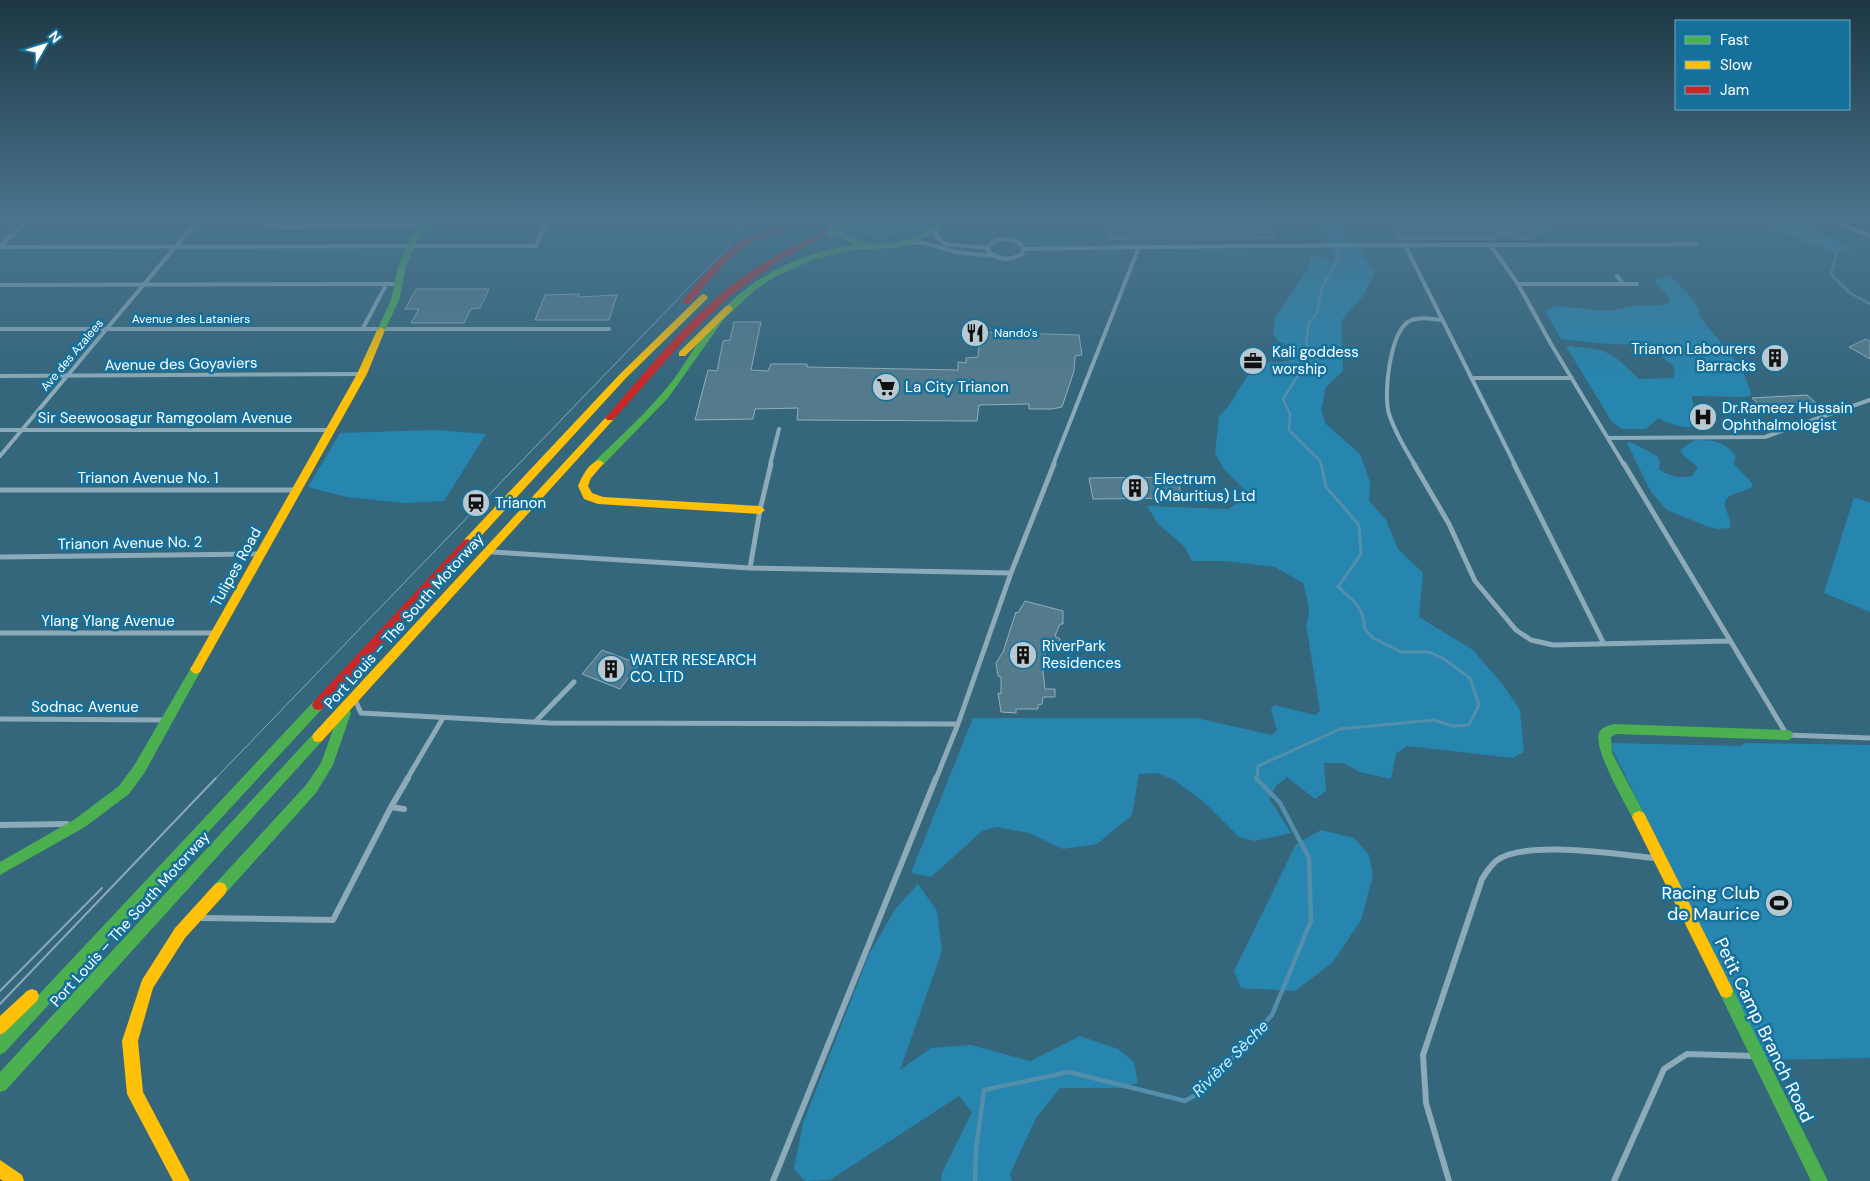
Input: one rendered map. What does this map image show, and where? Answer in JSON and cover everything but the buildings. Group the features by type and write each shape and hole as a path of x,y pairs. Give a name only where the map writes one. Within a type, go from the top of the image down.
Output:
{"main road":[{"name":"Tulipes Road","path":"0,870 112,801 126,788 169,720 362,374 395,300 400,276"},
{"path":"623,376 642,349 709,276"},
{"name":"Port Louis – The South Motorway","path":"0,1084 251,808 351,704 698,319 724,294 750,276"},
{"path":"580,451 592,444 729,308 754,288 775,276"},
{"name":"Port Louis – The South Motorway","path":"0,1047 623,376 713,288"},
{"path":"729,308 713,327 674,385 587,476 583,483 584,492 590,498 602,501 760,510"},
{"path":"0,1028 42,986 243,769 322,700"},
{"path":"182,1181 135,1094 130,1040 147,985 180,933 311,789 327,765 351,704"},
{"name":"Petit Camp Branch Road","path":"1787,735 1629,728 1614,729 1605,734 1604,741 1606,754 1660,858 1820,1181"},
{"path":"0,1168 16,1181"}],"street":[{"name":"Ave des Azalees","path":"0,456 151,276"},
{"path":"773,1181 958,724 1011,572 1128,276"},
{"path":"1420,276 1603,642"},
{"path":"1512,276 1729,641 1787,735 1870,738"},
{"path":"1617,276 1624,284"},
{"path":"0,285 399,284"},
{"path":"1518,284 1637,284"},
{"path":"363,328 386,285"},
{"path":"1442,320 1422,319 1408,321 1399,330 1386,380 1388,411 1395,431 1450,524 1474,580 1516,630 1531,640 1552,645 1603,642 1729,641"},
{"name":"Avenue des Lataniers","path":"0,329 609,329"},
{"name":"Avenue des Goyaviers","path":"0,376 362,374"},
{"path":"1471,378 1572,378"},
{"path":"1610,438 1765,437 1870,400"},
{"path":"750,568 760,510 779,428"},
{"name":"Sir Seewoosagur Ramgoolam Avenue","path":"0,430 330,430"},
{"name":"Trianon Avenue No. 1","path":"0,490 296,490"},
{"path":"492,552 750,568 1011,572"},
{"name":"Trianon Avenue No. 2","path":"0,557 260,554"},
{"name":"Ylang Ylang Avenue","path":"0,633 217,633"},
{"path":"536,722 574,682"},
{"path":"351,704 361,714 536,722 958,724"},
{"path":"194,918 333,920 391,807 443,718"},
{"name":"Sodnac Avenue","path":"0,719 169,720"},
{"path":"391,807 404,810"},
{"path":"0,825 76,824"},
{"path":"1449,1181 1426,1097 1422,1068 1423,1055 1482,879 1496,861 1515,852 1568,850 1660,858"},
{"path":"1614,1181 1664,1069 1687,1054 1757,1056"}],"shaded area":[{"path":"1303,276 1373,276 1363,296 1341,321 1343,371 1326,387 1321,411 1326,424 1360,454 1370,482 1369,501 1386,520 1398,549 1423,573 1419,617 1473,650 1503,685 1520,710 1524,752 1513,758 1407,746 1396,754 1391,779 1360,772 1343,763 1324,763 1326,791 1315,799 1287,777 1276,786 1269,798 1291,833 1255,841 1239,837 1204,802 1174,780 1157,773 1139,774 1132,815 1097,844 1063,849 1029,833 997,827 982,831 931,877 911,873 973,718 1196,718 1272,735 1277,730 1271,710 1274,705 1315,715 1320,711 1306,624 1309,614 1303,583 1275,567 1226,561 1192,561 1184,546 1158,524 1147,506 1228,509 1250,495 1224,469 1215,453 1219,416 1230,404 1253,370 1264,363 1288,361 1297,356 1297,350 1278,341 1273,334 1275,318"},
{"path":"1671,276 1689,295 1697,306 1699,316 1741,367 1751,393 1750,396 1745,397 1692,396 1700,420 1700,424 1695,426 1679,426 1658,418 1646,429 1622,429 1612,422 1566,346 1600,350 1614,356 1639,379 1673,378 1675,373 1673,366 1648,345 1608,344 1561,339 1545,311 1554,306 1609,311 1632,306 1666,305 1670,300 1669,297 1653,279"},
{"path":"435,430 486,434 444,501 403,503 347,497 308,487 340,433"},
{"path":"1695,440 1718,442 1727,447 1736,456 1733,463 1753,486 1732,495 1726,501 1725,505 1730,528 1718,529 1709,527 1667,510 1651,492 1627,443 1631,442 1657,456 1660,461 1659,469 1671,475 1683,477 1692,476 1698,467 1683,455 1680,450"},
{"path":"1854,497 1870,503 1870,612 1824,593"},
{"name":"Racing Club de Maurice","path":"1609,743 1742,746 1744,743 1870,745 1870,1058 1767,1060"},
{"path":"1321,830 1354,838 1369,855 1373,876 1361,920 1333,962 1295,991 1241,988 1234,971 1296,844"},
{"path":"918,884 937,911 942,951 900,1070 931,1048 971,1045 1030,1061 1080,1036 1118,1049 1134,1062 1138,1083 1120,1088 1060,1088 1036,1118 1010,1174 1012,1181 941,1181 942,1173 972,1112 959,1096 830,1180 805,1181 794,1169 803,1123 869,954 896,908"}],"waterway":[{"name":"Rivière Sèche","path":"1321,465 1320,461 1289,430 1290,414 1283,399 1311,355 1306,343 1309,323 1317,313 1322,287 1328,276"},
{"path":"1833,276 1850,293 1870,304"},
{"name":"Rivière Sèche","path":"1257,779 1258,766 1340,729 1434,720 1453,726 1469,725 1479,705 1470,678 1444,659 1429,652 1401,652 1373,638 1364,628 1364,621 1357,604 1338,587 1361,554 1359,525 1326,487 1321,464"},
{"name":"Rivière Sèche","path":"975,1181 976,1149 984,1090 1069,1072 1185,1101 1201,1092 1272,1015 1311,921 1309,858 1280,803 1256,778"}],"tram line":[{"path":"215,779 700,276"},
{"path":"0,1004 216,778"},
{"path":"0,991 102,888"}],"traffic: fast":[{"path":"381,330 395,300 400,276"},
{"path":"599,463 673,386 721,317 736,301 770,276"},
{"path":"0,869 80,823 124,790 140,768 196,669"},
{"path":"0,1047 318,705"},
{"path":"220,889 311,789 327,765 345,713"},
{"path":"1639,817 1606,753 1605,734 1614,729 1787,735"},
{"path":"0,1084 318,737"},
{"path":"1726,991 1820,1181"}],"traffic: slow":[{"path":"468,543 623,376 704,297"},
{"path":"682,354 729,308"},
{"path":"196,669 362,374 381,330"},
{"path":"318,737 610,418"},
{"path":"599,463 587,476 583,486 588,496 602,501 760,510"},
{"path":"1639,817 1726,991"},
{"path":"182,1181 135,1094 130,1041 147,985 180,933 220,889"},
{"path":"0,1027 32,996"},
{"path":"0,1168 16,1181"}],"traffic: jam":[{"path":"686,302 709,276"},
{"path":"610,418 681,337 712,307 751,276"},
{"path":"318,705 468,543"}],"place":[{"name":"Nando's","path":"975,333"},
{"name":"Trianon Labourers Barracks","path":"1775,358"},
{"name":"Kali goddess worship","path":"1253,361"},
{"name":"La City Trianon","path":"886,387"},
{"name":"Dr.Rameez Hussain Ophthalmologist","path":"1703,417"},
{"name":"Electrum (Mauritius) Ltd","path":"1135,488"},
{"name":"Trianon","path":"476,503"},
{"name":"RiverPark Residences","path":"1023,655"},
{"name":"WATER RESEARCH CO. LTD","path":"611,669"},
{"name":"Racing Club de Maurice","path":"1779,903"}]}
